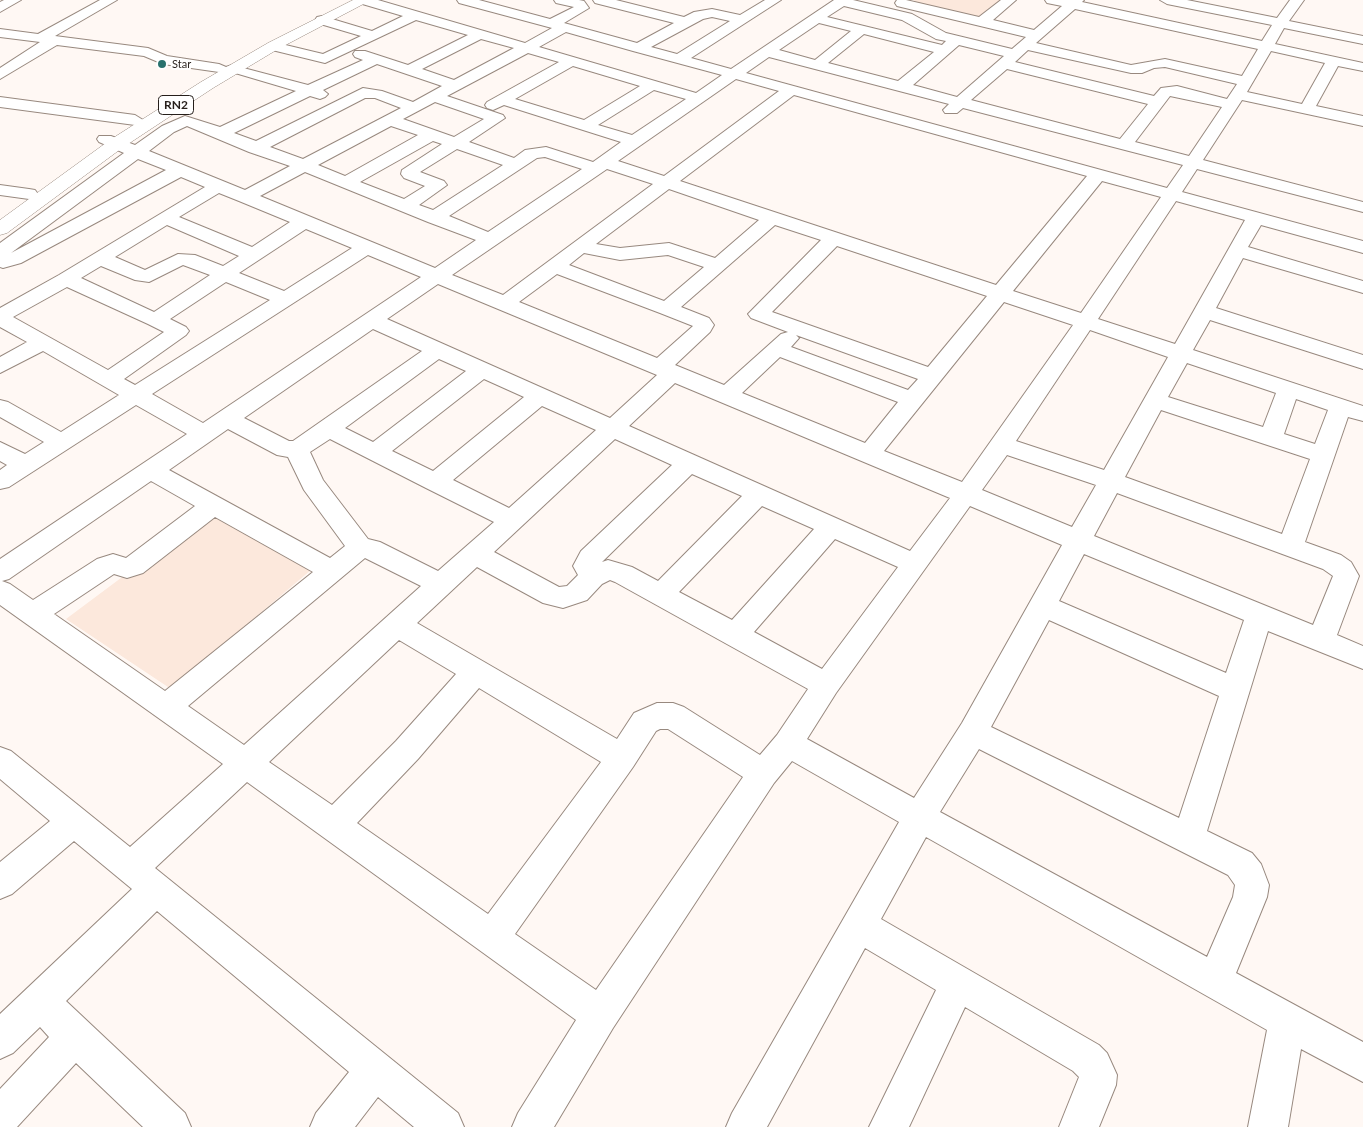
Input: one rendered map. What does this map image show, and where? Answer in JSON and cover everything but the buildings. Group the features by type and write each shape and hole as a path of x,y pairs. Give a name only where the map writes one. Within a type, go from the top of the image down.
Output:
{"highway":[{"name":"RN2","path":"0,229 135,120 350,0"},
{"name":"RN2","path":"0,216 111,141 225,69 364,0"}],"street":[{"path":"0,8 14,0"},
{"path":"0,74 47,39 110,0"},
{"path":"364,0 413,16 698,98"},
{"path":"464,0 1363,247"},
{"path":"245,197 524,48 582,8 579,4 564,0"},
{"path":"662,0 627,20 669,31"},
{"path":"710,0 756,11"},
{"path":"679,59 774,0"},
{"path":"982,22 1008,0"},
{"path":"1052,0 1074,2 1363,67"},
{"path":"1167,0 1363,40"},
{"path":"1219,11 1232,0"},
{"path":"532,1127 600,1015 763,773 788,744 826,685 1002,445 1172,195 1238,94 1280,23 1297,0"},
{"path":"610,1 686,22"},
{"path":"888,13 904,1 1037,35"},
{"path":"931,128 1074,2"},
{"path":"831,5 861,30 950,45 1131,69 1142,70 1151,64 1164,64 1238,94 1363,121"},
{"path":"0,572 768,52 831,5 888,13 913,19 941,36 950,45"},
{"path":"638,48 704,14 742,20"},
{"path":"273,46 322,60 413,16"},
{"path":"322,20 372,35"},
{"path":"596,37 612,28"},
{"path":"817,64 861,30"},
{"path":"0,33 148,52 162,60 260,75 346,102"},
{"path":"410,70 478,35"},
{"path":"901,87 950,45"},
{"path":"345,49 455,85"},
{"path":"768,52 1363,207"},
{"path":"1015,54 1157,101"},
{"path":"220,133 376,59"},
{"path":"481,112 571,61"},
{"path":"1306,110 1334,61"},
{"path":"585,126 652,85"},
{"path":"506,304 791,90"},
{"path":"1124,145 1163,92 1170,90 1238,94"},
{"path":"254,148 359,95 371,93 413,107"},
{"path":"405,206 438,185 409,172 496,120 494,116 433,96"},
{"path":"503,100 634,141"},
{"path":"0,102 135,120"},
{"path":"390,120 516,164"},
{"path":"0,252 179,123 194,123 490,239"},
{"path":"345,183 431,135"},
{"path":"111,141 968,493 1363,658"},
{"path":"434,218 531,154 546,152 667,183 1363,414"},
{"path":"0,262 14,259 180,170"},
{"path":"870,453 1098,174"},
{"path":"203,433 0,317 218,186"},
{"path":"0,190 30,194"},
{"path":"165,218 254,255"},
{"path":"667,309 772,218"},
{"path":"746,1127 920,816 973,732 1255,218"},
{"path":"155,320 305,221"},
{"path":"834,238 759,311 760,316 932,376"},
{"path":"0,480 367,247"},
{"path":"581,247 620,254 669,249 718,265"},
{"path":"1237,250 1363,287"},
{"path":"100,258 142,276 149,276 183,259 188,259 286,299"},
{"path":"0,1040 40,1001 246,763 613,428 667,370 704,325 555,266"},
{"path":"66,279 176,328 178,333 109,379"},
{"path":"1204,310 1361,355"},
{"path":"371,320 915,564"},
{"path":"728,394 798,330"},
{"path":"0,366 43,342"},
{"path":"777,349 913,400"},
{"path":"226,418 285,449 296,449 328,429 437,350"},
{"path":"375,452 482,370"},
{"path":"1271,438 1288,390"},
{"path":"435,482 540,396"},
{"path":"1155,400 1323,455"},
{"path":"0,407 61,442"},
{"path":"1290,546 1340,407"},
{"path":"328,429 512,520"},
{"path":"1002,445 1110,481 1332,562 1342,569 1346,576 1320,640"},
{"path":"296,449 313,484 360,548"},
{"path":"0,450 25,465"},
{"path":"593,577 586,566 590,558 689,462"},
{"path":"150,470 215,504 331,570"},
{"path":"660,594 759,494"},
{"path":"33,614 106,566 113,564 127,568 134,566 215,504"},
{"path":"736,634 831,526"},
{"path":"166,707 360,548 371,549 442,584"},
{"path":"475,554 553,596 563,598 577,593 593,577 608,570 623,574 736,634 826,685"},
{"path":"0,592 334,825 600,1015"},
{"path":"1042,605 1235,690"},
{"path":"1188,838 1259,615"},
{"path":"397,625 622,758"},
{"path":"334,825 407,750 476,672"},
{"path":"492,937 622,758 645,722 656,716 673,716 763,773"},
{"path":"973,732 1240,864 1250,875 1252,885 1250,897 1215,981"},
{"path":"788,744 1363,1062"},
{"path":"0,760 444,1127"},
{"path":"0,883 73,821"},
{"path":"859,925 1086,1058 1094,1066 1098,1075 1097,1085 1079,1127"},
{"path":"888,1127 958,983"},
{"path":"40,1001 75,1037 171,1127"},
{"path":"1268,1127 1288,1021"},
{"path":"4,1104 75,1037"},
{"path":"330,1127 375,1070"}],"shaded area":[{"path":"915,0 1004,0 982,18 912,2"},
{"path":"216,507 318,564 171,689 66,619"}],"place":[{"name":"Star","path":"162,64"}]}
